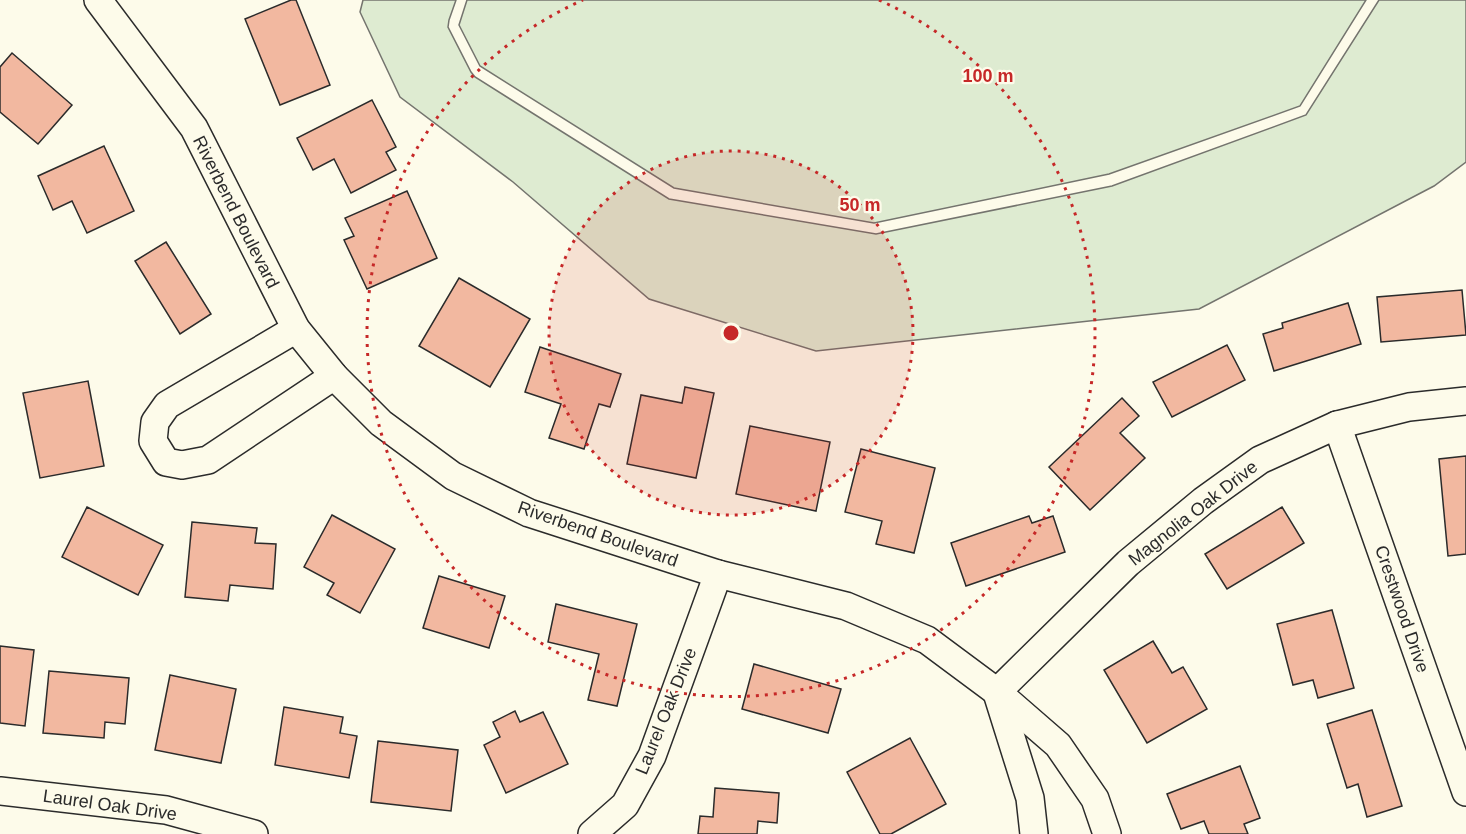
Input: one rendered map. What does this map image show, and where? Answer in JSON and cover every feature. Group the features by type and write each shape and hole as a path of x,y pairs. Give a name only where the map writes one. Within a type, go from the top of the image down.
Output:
{"street":[{"name":"Riverbend Boulevard","path":"98,0 194,128 296,329 334,376 381,423 453,476 529,513 718,574 846,606 927,640 997,692 1058,744 1095,799 1107,834"},
{"path":"296,329 167,405 154,422 153,441 166,462 182,465 208,460 334,376"},
{"name":"Magnolia Oak Drive","path":"997,692 1128,563 1203,501 1260,460 1337,425 1409,407 1466,401"},
{"name":"Crestwood Drive","path":"1337,425 1466,792"},
{"name":"Laurel Oak Drive","path":"592,834 621,823 625,805 652,756 718,574"},
{"path":"997,692 1030,798 1034,834"},
{"name":"Laurel Oak Drive","path":"0,791 166,810 254,834"}],"green space":[{"path":"363,0 456,0 448,27 475,77 669,199 876,234 1112,186 1306,115 1379,0 1466,0 1466,162 1434,186 1199,309 816,351 649,299 513,182 400,97 360,12"},
{"path":"467,0 1366,0 1300,106 1109,174 874,223 674,188 480,66 459,25"}],"building":[{"path":"296,0 330,85 280,105 245,19"},
{"path":"12,53 72,105 38,144 0,112 0,67"},
{"path":"372,100 396,147 386,152 396,170 351,193 334,159 313,170 297,138"},
{"path":"104,146 134,211 87,233 72,201 53,210 38,176"},
{"path":"407,191 437,258 367,289 344,240 354,236 345,218"},
{"path":"166,242 211,314 180,334 135,261"},
{"path":"459,278 530,319 490,387 419,346"},
{"path":"1462,290 1466,335 1381,342 1377,297"},
{"path":"1348,303 1361,344 1274,371 1263,334 1283,328 1282,323"},
{"path":"1227,345 1245,380 1172,417 1153,382"},
{"path":"540,347 621,374 610,407 599,404 584,449 549,438 561,404 525,392"},
{"path":"88,381 104,466 40,478 23,393"},
{"path":"685,387 714,393 696,478 627,464 641,395 682,403"},
{"path":"1122,398 1139,416 1120,433 1145,458 1090,510 1049,467"},
{"path":"750,426 830,442 816,511 736,494"},
{"path":"861,449 935,468 914,553 876,544 882,521 845,512"},
{"path":"1466,456 1466,554 1448,556 1439,459"},
{"path":"87,507 163,545 138,595 62,557"},
{"path":"1282,507 1304,543 1227,589 1205,554"},
{"path":"332,515 395,549 360,613 327,595 334,583 304,567"},
{"path":"1029,516 1032,523 1053,516 1065,552 966,586 951,543"},
{"path":"192,522 257,528 255,543 276,544 273,589 230,585 228,601 185,597"},
{"path":"439,576 505,596 489,648 423,628"},
{"path":"556,604 637,624 617,706 588,700 599,654 548,642"},
{"path":"1332,610 1354,688 1318,698 1313,680 1293,685 1277,624"},
{"path":"1153,641 1172,673 1183,667 1207,709 1147,743 1104,670"},
{"path":"0,646 34,650 25,726 0,723"},
{"path":"754,664 841,689 828,733 742,709"},
{"path":"49,671 129,678 125,724 105,722 104,738 43,733"},
{"path":"170,675 236,689 221,763 155,750"},
{"path":"284,707 343,717 340,733 357,736 349,778 275,765"},
{"path":"1372,710 1402,806 1367,817 1358,784 1347,788 1327,724"},
{"path":"515,711 520,722 543,712 568,764 506,793 484,745 500,737 493,722"},
{"path":"910,738 946,804 891,834 880,834 847,772"},
{"path":"378,741 458,750 451,811 371,802"},
{"path":"1240,766 1260,818 1244,824 1248,834 1209,834 1204,821 1181,829 1167,794"},
{"path":"715,788 779,793 777,823 758,821 757,834 698,834 700,816 713,817"}]}
